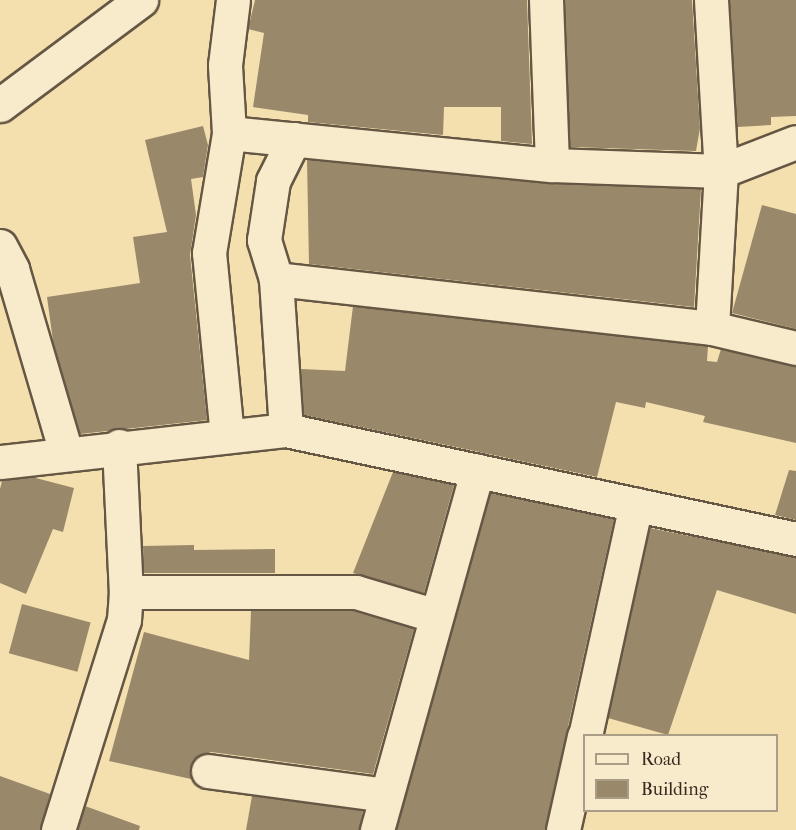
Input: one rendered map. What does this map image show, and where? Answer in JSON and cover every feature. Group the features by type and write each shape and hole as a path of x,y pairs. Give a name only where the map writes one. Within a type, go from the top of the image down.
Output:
{"street":[{"path":"0,105 141,0"},
{"path":"227,436 209,253 229,133 225,65 233,0"},
{"path":"546,0 552,165"},
{"path":"711,0 721,171 712,328"},
{"path":"229,133 552,165 721,171 796,142"},
{"path":"286,430 276,279 264,240 273,181 294,139"},
{"path":"0,246 12,269 66,452"},
{"path":"276,279 712,328 796,348"},
{"path":"0,462 119,446 286,430 796,539"},
{"path":"58,830 124,620 126,592 119,446"},
{"path":"377,830 433,615 477,471"},
{"path":"585,734 636,505"},
{"path":"126,592 356,592 433,615"},
{"path":"563,830 583,745"},
{"path":"208,771 385,795"}],"building":[{"path":"255,0 527,0 532,144 501,141 501,107 444,107 443,135 308,122 308,115 253,107 264,33 248,29"},
{"path":"565,0 692,0 700,128 696,151 570,147"},
{"path":"730,0 796,0 796,116 771,117 771,125 737,127"},
{"path":"203,126 208,145 203,177 191,179 196,215 190,255 207,420 80,434 53,341 47,297 140,283 133,237 167,232 145,140"},
{"path":"307,160 550,184 701,189 694,307 309,264"},
{"path":"762,205 796,214 796,329 732,313"},
{"path":"353,306 708,346 707,361 717,362 721,349 796,366 796,443 703,422 705,416 646,402 645,408 616,402 597,477 304,415 301,369 345,371"},
{"path":"789,470 796,471 796,520 775,515"},
{"path":"393,472 454,485 424,593 353,573"},
{"path":"32,477 74,488 63,532 53,529 26,594 0,583 0,489 2,481"},
{"path":"490,493 614,519 545,830 396,830"},
{"path":"650,528 796,557 796,614 717,590 668,734 608,718"},
{"path":"194,545 194,550 275,549 275,573 144,573 143,546"},
{"path":"22,604 91,622 77,672 9,653"},
{"path":"251,611 353,611 414,629 373,774 211,752 193,760 191,779 109,761 144,632 249,660"},
{"path":"0,776 50,794 40,830 0,830"},
{"path":"252,796 363,811 359,830 246,830"},
{"path":"85,806 140,826 139,830 78,830"}]}
